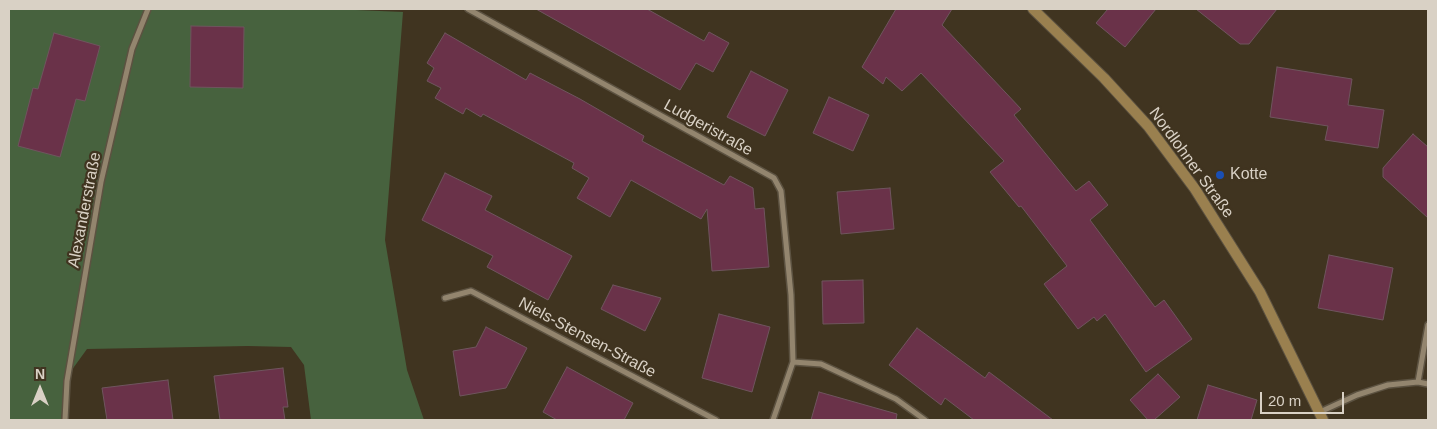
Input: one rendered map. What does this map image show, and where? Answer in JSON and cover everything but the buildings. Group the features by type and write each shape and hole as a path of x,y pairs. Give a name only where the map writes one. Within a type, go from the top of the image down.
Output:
{"street":[{"name":"Alexanderstraße","path":"65,420 67,381 101,182 132,49 148,9"},
{"name":"Ludgeristraße","path":"468,9 774,178 781,191 790,294 792,362 773,420"},
{"name":"Nordlohner Straße","path":"1034,9 1104,78 1148,126 1195,189 1260,292 1322,416 1357,395 1380,387 1418,382 1428,384"},
{"name":"Niels-Stensen-Straße","path":"445,298 471,291 716,420"},
{"path":"1418,382 1428,325"},
{"path":"792,362 821,364 896,399 925,420"}],"green space":[{"path":"9,9 333,9 403,12 385,240 407,370 424,420 311,420 304,365 291,347 248,346 87,349 66,378 61,420 9,420"}],"place":[{"name":"Kotte","path":"1220,175"}]}
